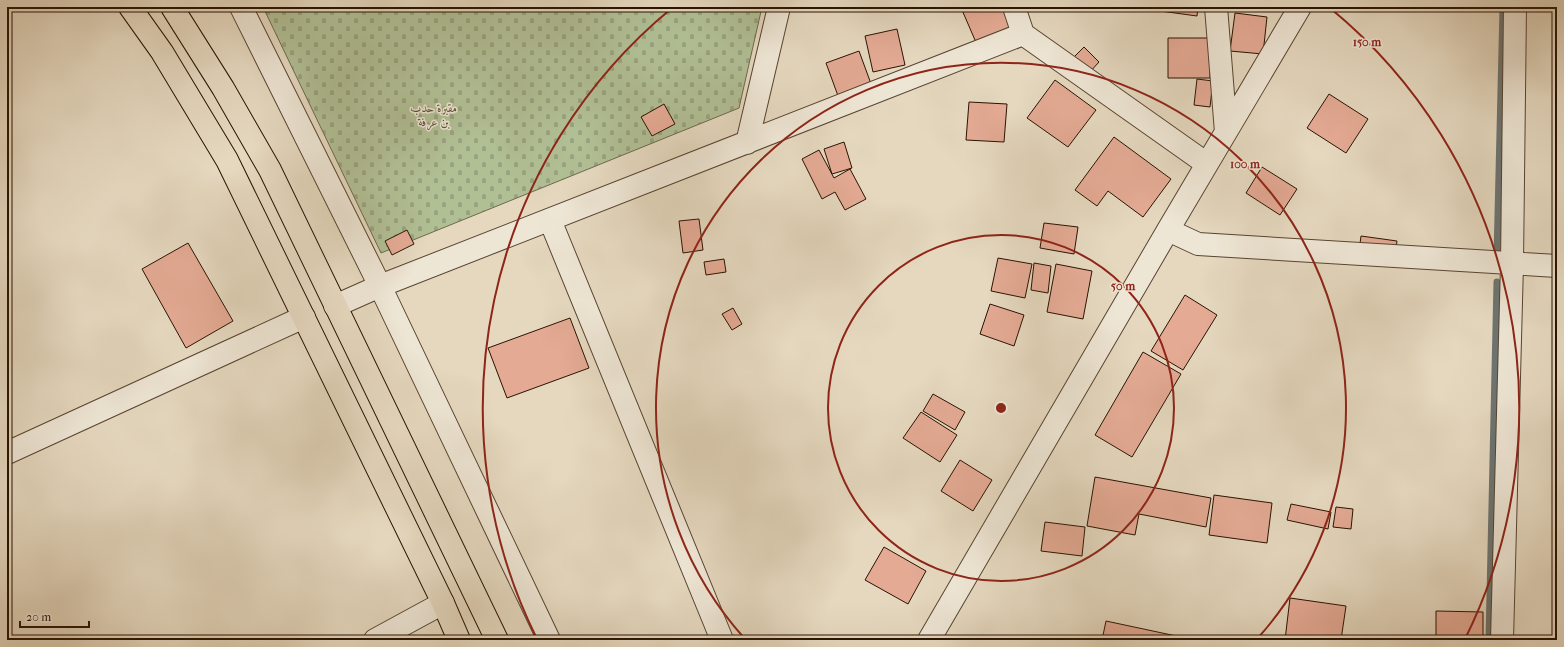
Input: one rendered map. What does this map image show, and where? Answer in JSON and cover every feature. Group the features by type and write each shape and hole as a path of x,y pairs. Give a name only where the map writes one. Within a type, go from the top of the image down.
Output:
{"main road":[{"path":"130,7 162,52 227,160 443,603 459,640"},
{"path":"172,7 223,88 270,170 497,640"}],"street":[{"path":"241,7 380,286 549,640"},
{"path":"747,143 779,7"},
{"path":"1014,7 1024,34 1207,164"},
{"path":"1216,7 1226,132"},
{"path":"929,640 1300,7"},
{"path":"1502,640 1512,264 1515,7"},
{"path":"335,306 380,286 1024,34"},
{"path":"550,220 722,640"},
{"path":"1168,230 1198,244 1557,266"},
{"path":"7,453 304,317"},
{"path":"375,640 443,603"}],"green space":[{"name":"مقبرة حدب بن عرفة","path":"263,7 762,7 739,108 381,253"}],"building":[{"path":"970,7 1004,7 1014,33 978,47 962,10"},
{"path":"1153,7 1198,7 1197,16 1153,10"},
{"path":"1235,13 1267,17 1263,54 1230,51"},
{"path":"897,29 905,65 873,72 865,36"},
{"path":"1168,38 1210,38 1210,78 1168,78"},
{"path":"1084,47 1099,62 1088,74 1073,58"},
{"path":"859,51 874,92 841,104 826,63"},
{"path":"1197,79 1213,81 1210,107 1194,105"},
{"path":"1055,80 1096,110 1068,147 1027,118"},
{"path":"1329,94 1368,119 1346,153 1307,128"},
{"path":"969,102 1007,104 1004,142 966,140"},
{"path":"664,104 675,124 652,136 641,117"},
{"path":"1114,137 1171,179 1143,217 1108,191 1097,206 1075,190"},
{"path":"844,142 852,168 832,174 824,149"},
{"path":"819,150 834,178 850,169 866,199 845,210 835,192 822,199 802,159"},
{"path":"1262,167 1297,189 1280,215 1246,193"},
{"path":"699,219 703,250 683,253 679,221"},
{"path":"1044,223 1078,227 1074,254 1040,248"},
{"path":"407,230 414,244 392,255 385,241"},
{"path":"1361,236 1397,241 1394,264 1358,259"},
{"path":"188,243 233,321 186,348 142,269"},
{"path":"998,258 1032,264 1025,298 991,291"},
{"path":"724,259 726,272 706,275 704,262"},
{"path":"1034,263 1051,266 1048,293 1031,290"},
{"path":"1056,264 1092,271 1083,319 1047,312"},
{"path":"1185,295 1217,315 1183,370 1151,351"},
{"path":"990,304 1024,315 1014,346 980,334"},
{"path":"733,308 742,324 732,330 722,314"},
{"path":"570,318 589,368 507,398 488,348"},
{"path":"1143,352 1181,374 1132,457 1095,435"},
{"path":"933,394 965,412 955,430 923,411"},
{"path":"921,412 957,435 940,462 903,438"},
{"path":"960,460 992,480 973,511 941,491"},
{"path":"1095,477 1211,498 1206,527 1139,514 1135,535 1087,526"},
{"path":"1214,495 1272,503 1267,543 1209,535"},
{"path":"1291,504 1331,512 1328,529 1287,520"},
{"path":"1336,507 1353,509 1351,529 1333,527"},
{"path":"1045,522 1085,527 1082,556 1041,551"},
{"path":"884,547 926,571 908,604 865,580"},
{"path":"1290,598 1346,606 1341,640 1285,640"},
{"path":"1436,611 1483,612 1483,640 1436,640"},
{"path":"1106,621 1195,640 1102,640"}],"waterway":[{"path":"1497,257 1503,7"},
{"path":"1489,640 1497,282"}]}
